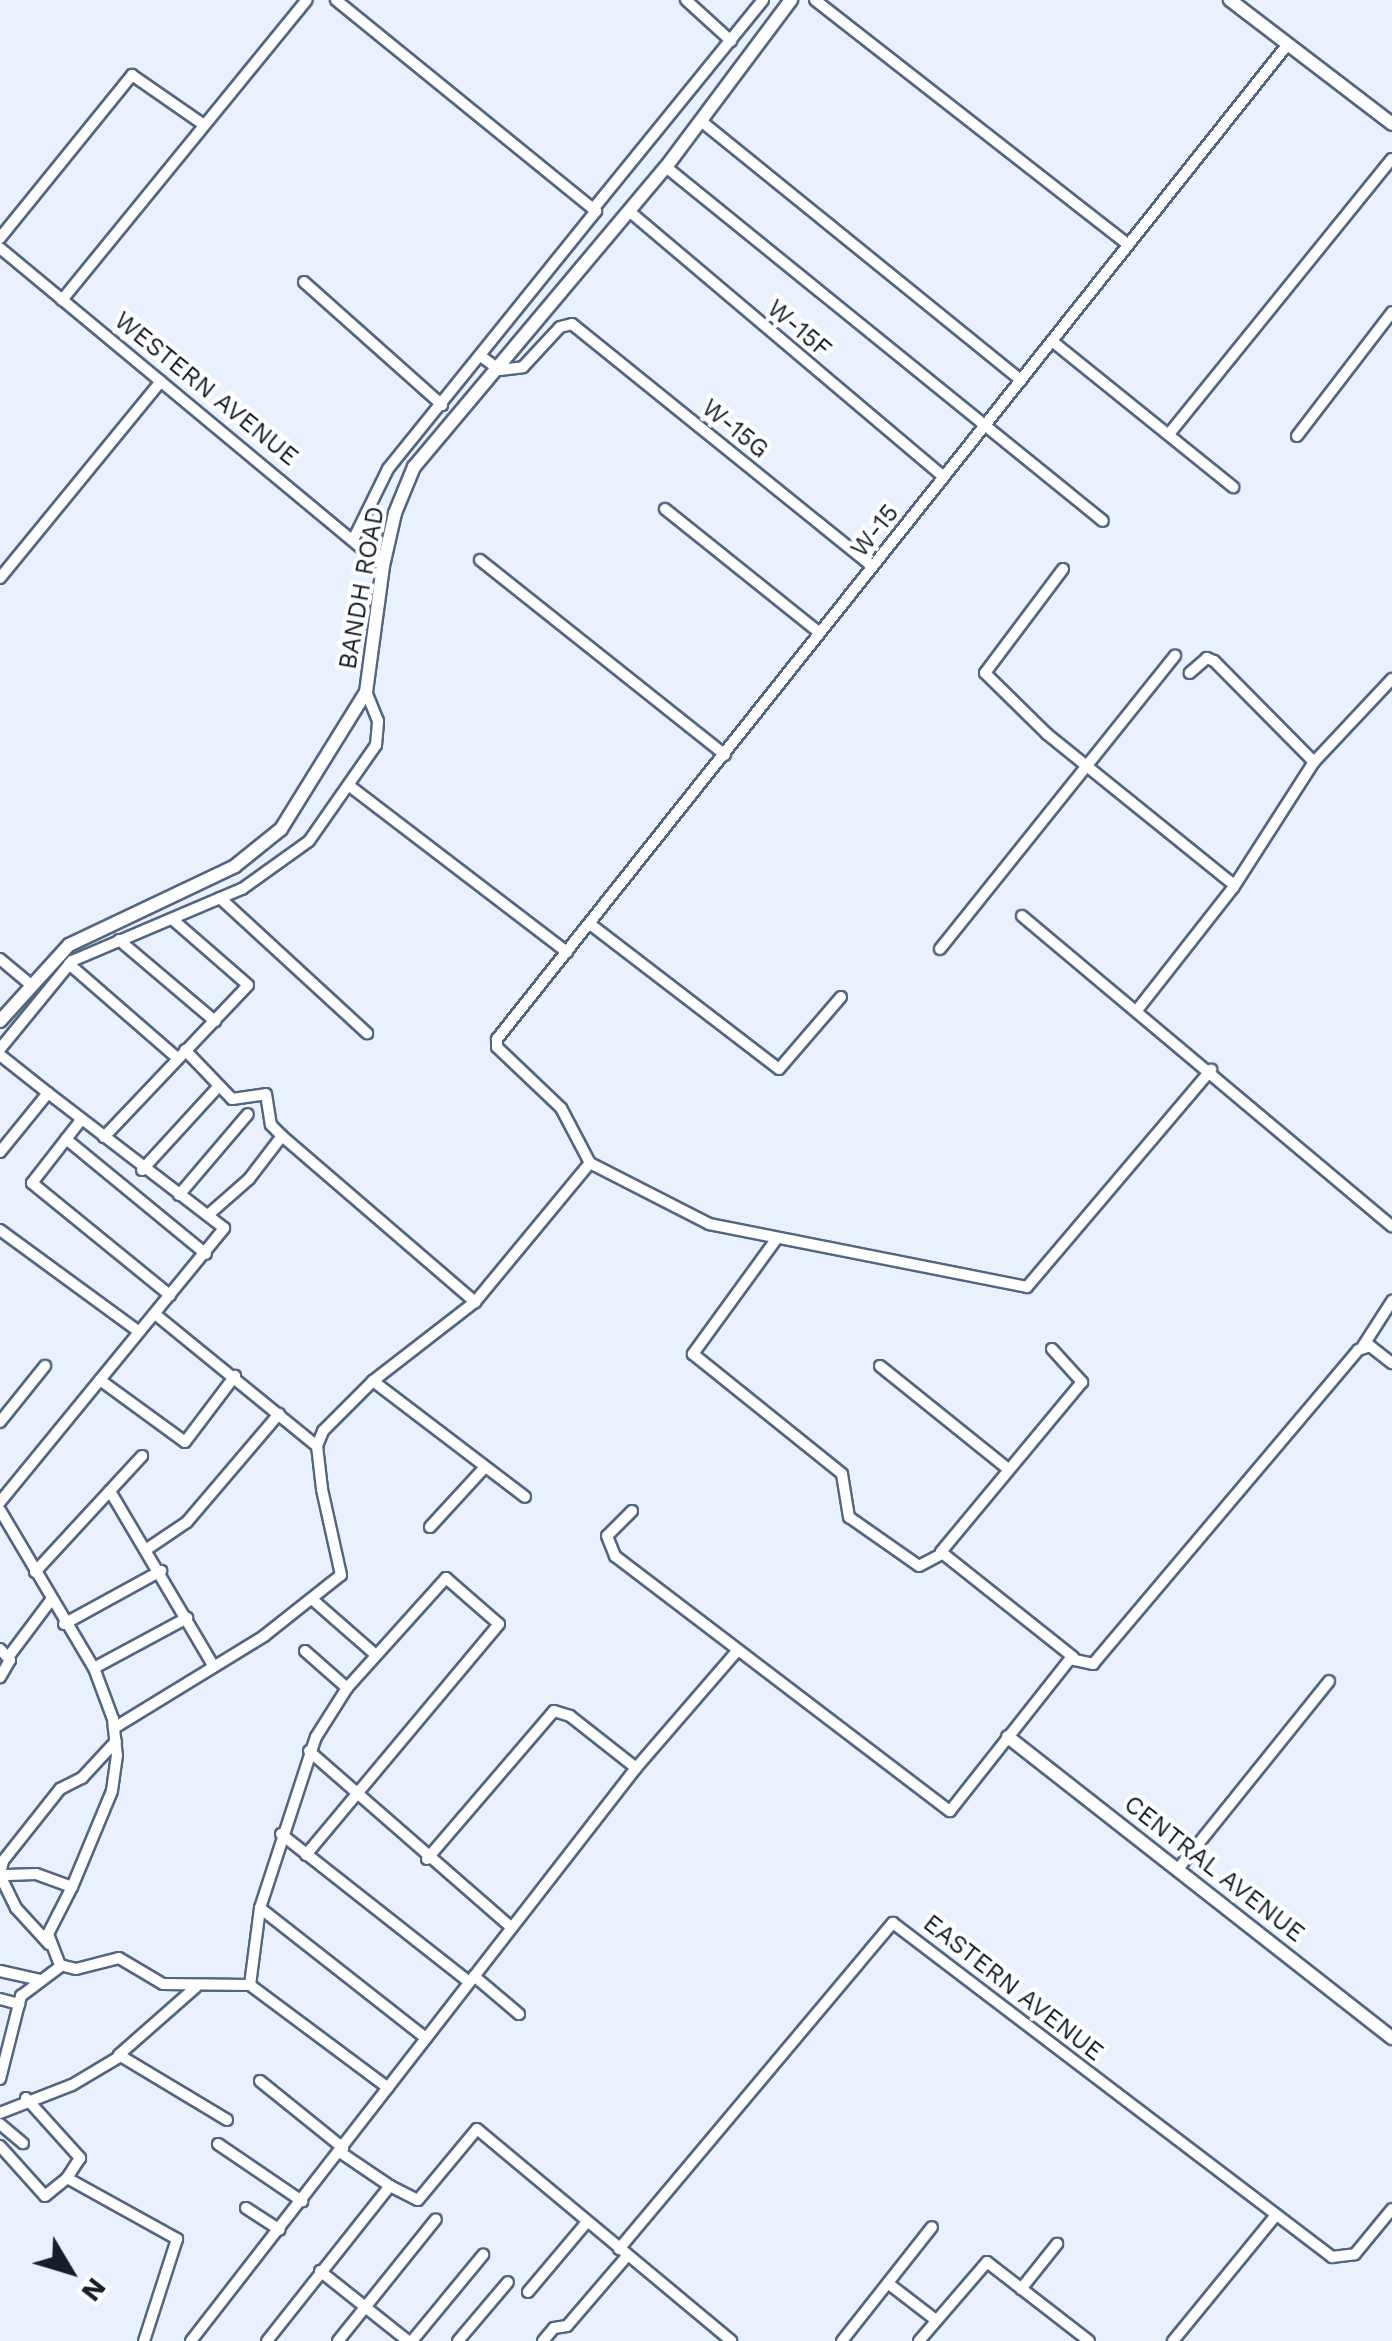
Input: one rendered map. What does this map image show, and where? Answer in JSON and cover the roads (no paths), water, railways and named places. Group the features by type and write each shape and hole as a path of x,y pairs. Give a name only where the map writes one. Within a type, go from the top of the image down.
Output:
{"street":[{"path":"62,300 307,0"},
{"path":"336,0 594,208"},
{"path":"686,0 731,41"},
{"path":"353,540 388,470 593,218 594,208 763,0"},
{"name":"BANDH ROAD","path":"1,1016 29,984 81,937 235,866 270,842 366,692 383,566 395,512 414,467 500,370 666,167 791,0"},
{"path":"815,0 1128,244"},
{"path":"1230,0 1392,124"},
{"name":"W-15","path":"590,1163 555,1101 496,1044 1288,44"},
{"path":"0,238 132,75 204,125"},
{"path":"702,121 1021,380"},
{"path":"1169,434 1392,159"},
{"path":"666,167 1102,520"},
{"name":"W-15F","path":"629,211 944,477"},
{"name":"WESTERN AVENUE","path":"0,248 383,566"},
{"path":"304,282 442,405"},
{"path":"1297,436 1392,312"},
{"name":"W-15G","path":"500,370 523,367 560,327 572,324 872,566"},
{"path":"1052,341 1233,488"},
{"path":"482,357 500,370"},
{"path":"0,578 161,382"},
{"path":"665,509 820,632"},
{"path":"480,560 726,755"},
{"path":"1064,568 984,673 1086,767 1234,885"},
{"path":"940,949 1176,656"},
{"path":"1190,673 1207,658 1214,661 1314,762"},
{"path":"1138,1009 1234,885 1314,762 1392,679"},
{"path":"0,1502 224,1228 142,1170 0,1052 68,964 220,898 298,851 351,788 379,733 366,692"},
{"path":"351,788 566,952"},
{"path":"220,898 367,1033"},
{"path":"1022,916 1211,1070 1392,1227"},
{"path":"104,1137 248,984 172,919"},
{"path":"590,924 778,1069 840,997"},
{"path":"119,940 214,1021"},
{"path":"0,960 29,984"},
{"path":"68,964 235,1100 266,1094 271,1124 282,1136 475,1302"},
{"path":"317,1446 332,1420 373,1382 475,1302 590,1163 694,1219 775,1241 1027,1286 1211,1070"},
{"path":"142,1170 220,1086"},
{"path":"0,1152 48,1093"},
{"path":"179,1195 248,1114"},
{"path":"81,1120 32,1185 170,1295"},
{"path":"208,1215 250,1178 282,1136"},
{"path":"66,1139 206,1254"},
{"path":"0,1230 138,1331"},
{"path":"775,1241 692,1354 842,1474 849,1517 919,1566 942,1554 1082,1382 1052,1349"},
{"path":"942,1554 1072,1657 1093,1664 1364,1346 1392,1301"},
{"path":"114,1728 313,1600 342,1572 317,1446 155,1314"},
{"path":"1364,1346 1392,1363"},
{"path":"0,1422 46,1366"},
{"path":"880,1366 1008,1469"},
{"path":"100,1380 185,1442 235,1376"},
{"path":"373,1382 524,1497"},
{"path":"147,1549 187,1522 279,1414"},
{"path":"35,1572 142,1456"},
{"path":"430,1526 485,1467"},
{"path":"110,1491 161,1571 214,1667"},
{"path":"0,1510 64,1624 94,1668 116,1741 116,1779 72,1887 52,1923 49,1944"},
{"path":"632,1511 610,1530 609,1550 947,1812 1072,1657"},
{"path":"64,1624 161,1571"},
{"path":"250,1985 260,1908 280,1834 310,1752 347,1688 442,1577 499,1622 354,1792 306,1855"},
{"path":"0,1677 5,1652 51,1600"},
{"path":"313,1600 375,1654"},
{"path":"94,1668 188,1618"},
{"path":"305,1652 347,1688"},
{"path":"190,2341 636,1768 736,1652"},
{"path":"1178,1869 1329,1681"},
{"path":"428,1859 554,1711 570,1716 636,1768"},
{"name":"CENTRAL AVENUE","path":"1008,1737 1392,2038"},
{"path":"61,1966 49,1944 16,1908 0,1876 6,1856 57,1792 80,1780 116,1741"},
{"path":"310,1752 428,1859 512,1928"},
{"path":"280,1834 519,2014"},
{"path":"0,1876 36,1874 72,1887"},
{"path":"260,1908 426,2038"},
{"name":"EASTERN AVENUE","path":"623,2253 893,1923 1340,2260 1355,2254 1392,2210"},
{"path":"0,2079 19,2004 41,1980 61,1966 119,1958 160,1983 197,1987 250,1985 388,2088"},
{"path":"0,1971 41,1980"},
{"path":"0,2113 26,2098 72,2085 119,2057 126,2044 197,1987"},
{"path":"0,1999 19,2004"},
{"path":"119,2057 227,2120"},
{"path":"260,2082 390,2186 418,2200 476,2129 730,2341"},
{"path":"0,2146 46,2196 67,2178 80,2158 26,2098"},
{"path":"0,2124 24,2143"},
{"path":"218,2144 302,2201"},
{"path":"67,2178 178,2241 144,2341"},
{"path":"268,2341 390,2186"},
{"path":"246,2208 280,2230"},
{"path":"1172,2341 1276,2215"},
{"path":"338,2341 436,2218"},
{"path":"528,2292 586,2222"},
{"path":"842,2341 932,2226"},
{"path":"1021,2289 1057,2244"},
{"path":"543,2341 554,2328 568,2326 623,2253"},
{"path":"320,2271 410,2341 483,2256"},
{"path":"919,2341 987,2262 1082,2339"},
{"path":"458,2341 508,2282"},
{"path":"889,2284 936,2320"}]}
